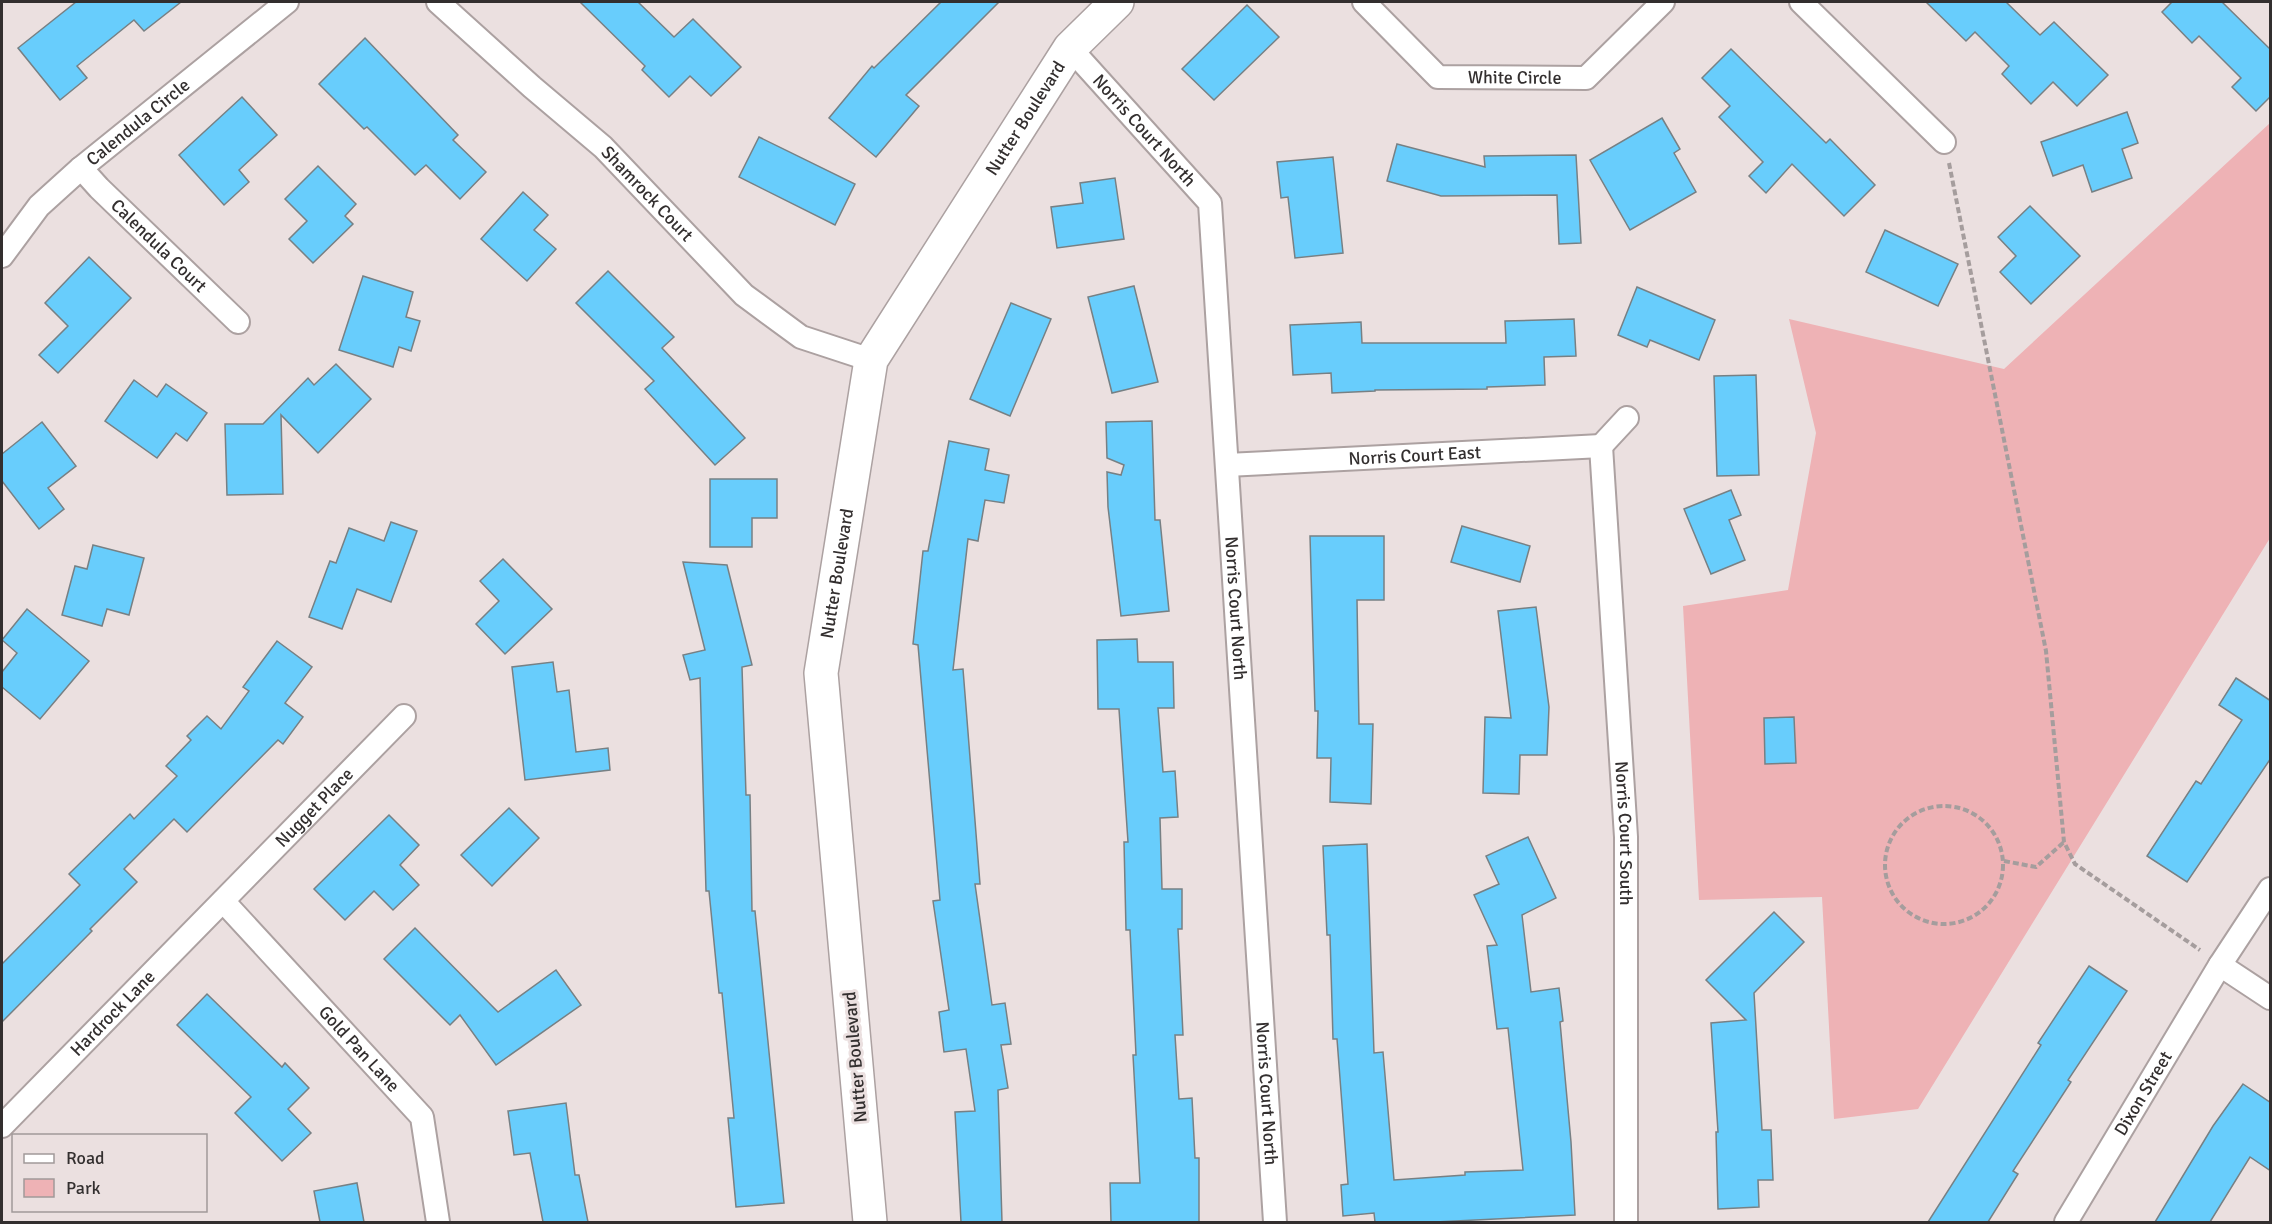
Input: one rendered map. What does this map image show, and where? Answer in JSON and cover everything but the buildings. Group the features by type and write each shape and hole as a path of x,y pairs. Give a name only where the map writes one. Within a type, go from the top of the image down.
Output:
{"street":[{"name":"Calendula Circle","path":"2,256 39,206 81,168 287,2"},
{"name":"Shamrock Court","path":"439,2 532,87 603,147 744,295 801,337 871,360"},
{"name":"Nutter Boulevard","path":"870,1222 820,673 871,360 1070,48 1117,2"},
{"name":"White Circle","path":"1364,2 1438,77 1574,78 1586,78 1663,2"},
{"path":"1801,2 1944,142"},
{"name":"Norris Court North","path":"1070,48 1210,203 1275,1222"},
{"name":"Calendula Court","path":"81,168 238,322"},
{"path":"1601,446 1627,418"},
{"name":"Norris Court East","path":"1227,465 1601,446"},
{"name":"Norris Court South","path":"1601,446 1626,837 1626,1222"},
{"name":"Nugget Place","path":"223,901 404,716"},
{"name":"Dixon Street","path":"2066,1222 2220,965 2271,889"},
{"name":"Hardrock Lane","path":"2,1126 223,901"},
{"name":"Gold Pan Lane","path":"223,901 423,1117 438,1222"},
{"path":"2220,965 2271,998"}],"path":[{"path":"1944,142 2046,651 2064,842 2075,864 2220,965"},
{"path":"1949,805 1980,817 1995,834 2004,861 2002,877 1995,897 1982,911 1956,924 1934,924 1915,918 1893,897 1884,871 1886,848 1901,822 1924,808 1949,805"},
{"path":"2004,861 2036,867 2064,842"}],"green space":[{"path":"2270,123 2270,538 1918,1109 1834,1119 1822,897 1699,900 1683,606 1788,590 1816,433 1789,319 2004,369"}]}
